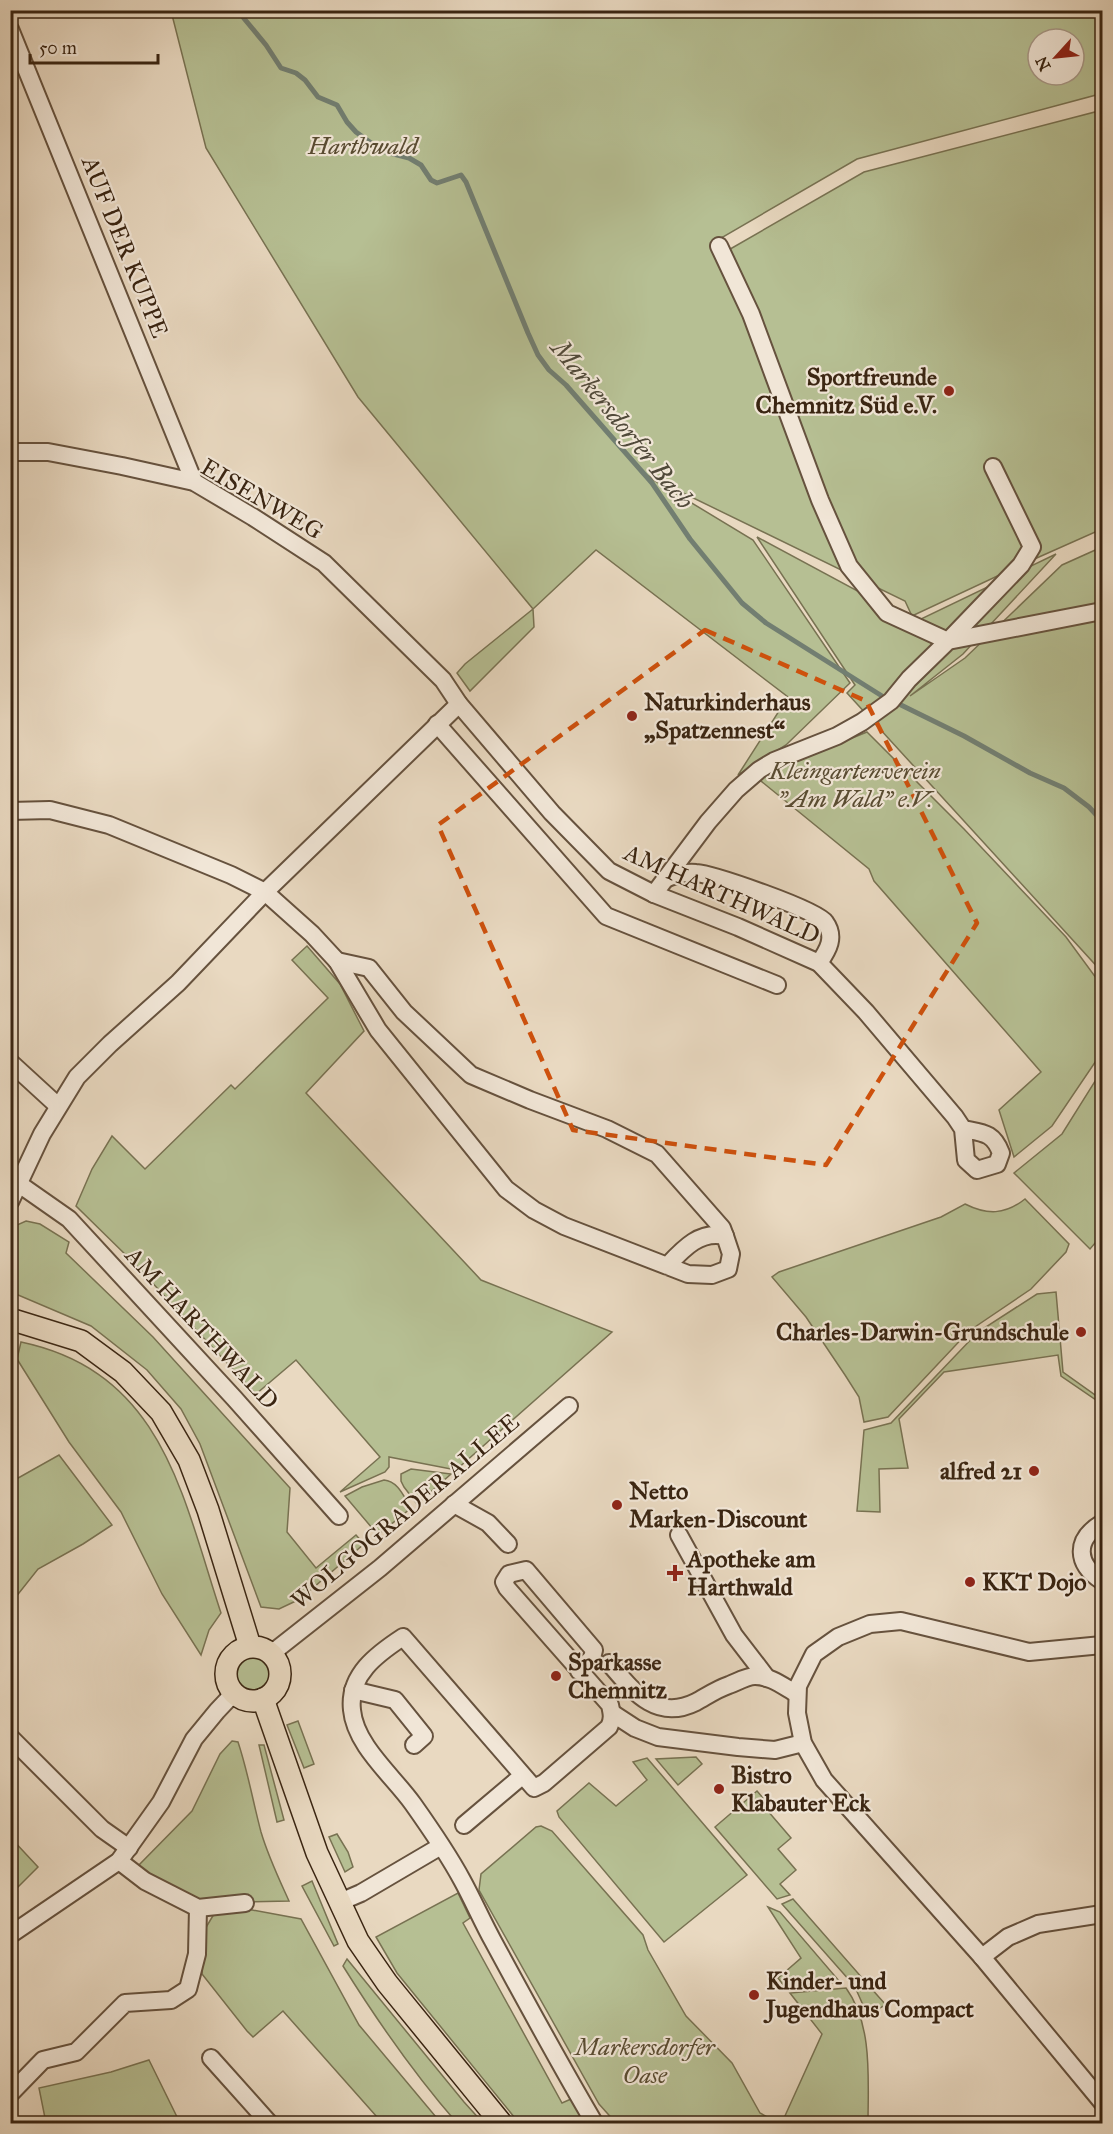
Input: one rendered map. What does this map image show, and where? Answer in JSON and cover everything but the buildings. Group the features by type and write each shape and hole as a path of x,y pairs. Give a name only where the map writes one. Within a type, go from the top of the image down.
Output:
{"main road":[{"path":"10,1319 81,1341 123,1372 161,1412 189,1460 211,1519 250,1647"},
{"path":"250,1647 260,1647 272,1653 278,1660 281,1673 279,1684 271,1695 256,1701 245,1700 234,1693 228,1683 226,1672 229,1661 237,1652 250,1647"},
{"path":"263,1700 317,1853 358,1941 387,1983 502,2124"}],"street":[{"name":"AUF DER KUPPE","path":"10,29 194,482"},
{"path":"719,246 751,314 820,500 849,566 886,613 948,641 1102,610"},
{"name":"EISENWEG","path":"10,452 48,452 122,465 194,482 324,563 443,680"},
{"path":"654,894 708,822 736,790 774,760 837,736 862,722 891,701 909,679 1020,565 1032,547 993,467"},
{"name":"AM HARTHWALD","path":"443,680 459,704 552,813 609,872 654,894 738,927 819,963 866,1012 955,1116 963,1129"},
{"path":"10,1202 15,1184 58,1106 77,1077 178,983 265,892 459,704"},
{"path":"437,724 606,916 777,985"},
{"path":"10,811 50,810 109,825 231,875 265,892 312,934 337,961 378,1030 506,1189 534,1210 564,1226 688,1274 712,1275 728,1269 731,1254 722,1228 657,1154 608,1129 471,1075 404,1012 369,968 337,961"},
{"path":"665,879 679,873 698,873 803,909 824,920 831,933 829,949 819,963"},
{"path":"10,1062 58,1106"},
{"name":"AM HARTHWALD","path":"15,1184 69,1219 339,1516"},
{"path":"667,1266 695,1240 717,1234 725,1236"},
{"name":"WOLGOGRADER ALLEE","path":"272,1653 380,1568 569,1406"},
{"path":"454,1504 488,1523 508,1544"},
{"path":"1102,1523 1094,1528 1084,1541 1082,1555 1088,1570 1102,1581"},
{"path":"680,1535 734,1635 767,1678"},
{"path":"584,1676 594,1650 525,1570 509,1574 504,1582 507,1588 584,1676 610,1705 612,1713 609,1727 544,1783 534,1788 522,1776 403,1637 373,1659 362,1671 353,1690 351,1707 357,1733 413,1804 441,1846 462,1881 528,2008 595,2124"},
{"path":"1102,1646 1029,1652 901,1621 870,1624 838,1637 814,1654 798,1686 797,1694 797,1713 803,1743 824,1780 982,1957 1102,2102"},
{"path":"609,1663 632,1690 650,1704 672,1710 694,1703 719,1689 753,1676 767,1678 797,1694"},
{"path":"353,1690 395,1700 424,1736 414,1744"},
{"path":"10,1935 124,1855 161,1802 194,1739 234,1693"},
{"path":"612,1713 634,1728 658,1737 775,1750 803,1743"},
{"path":"10,1737 102,1829 145,1881 198,1908 245,1904"},
{"path":"464,1825 522,1776"},
{"path":"340,1902 361,1893 441,1846"},
{"path":"10,2094 43,2060 76,2052 125,2003 171,2000 188,1989 197,1953 198,1908"},
{"path":"982,1957 1008,1937 1038,1923 1102,1914"},
{"path":"211,2058 270,2124"}],"highlighted area":[{"path":"705,630 866,701 977,923 826,1165 573,1130 438,825"}],"green space":[{"name":"Harthwald","path":"171,11 1102,11 1102,98 1100,94 857,159 721,238 725,252 864,172 1095,112 1102,129 1102,529 912,616 905,601 642,473 753,540 850,683 786,745 738,775 788,697 596,550 533,609 358,397 206,148"},
{"path":"757,537 915,622 1056,554 963,654 910,696 965,658 1062,565 1102,547 1102,972 847,693 855,685"},
{"path":"533,609 534,627 470,691 457,673"},
{"name":"Kleingartenverein \"Am Wald\" e.V.","path":"867,732 964,829 1066,937 1102,986 1102,1052 1052,1126 1014,1157 999,1110 1041,1072 874,881 869,869 756,777"},
{"path":"307,946 340,984 364,1031 306,1093 481,1280 612,1332 456,1470 389,1457 389,1467 385,1472 340,1492 380,1457 296,1360 256,1394 132,1261 76,1206 92,1169 112,1136 145,1169 231,1085 235,1089 328,998 292,960"},
{"path":"1102,1070 1102,1235 1090,1249 1014,1173 1062,1134"},
{"path":"1025,1199 1069,1244 1066,1252 1031,1289 969,1331 888,1417 864,1422 859,1397 806,1317 772,1277 779,1272 941,1217 965,1204 973,1208 996,1212 1010,1208"},
{"path":"26,1221 40,1224 69,1242 66,1253 153,1337 290,1488 287,1532 316,1568 356,1535 364,1544 300,1599 279,1609 261,1607 200,1444 181,1409 147,1370 91,1326 11,1292 11,1235 17,1225"},
{"path":"1056,1292 1063,1372 1102,1400 1102,1404 1061,1376 1058,1355 944,1372 899,1419 908,1468 879,1469 880,1512 857,1511 864,1430 891,1423 978,1332 1037,1294"},
{"path":"21,1342 69,1357 107,1380 136,1410 160,1444 178,1483 221,1613 209,1630 201,1655 162,1594 121,1512 69,1442 17,1359"},
{"path":"59,1455 112,1525 38,1569 11,1603 11,1482"},
{"path":"411,1469 451,1474 417,1504 401,1481 401,1474"},
{"path":"384,1480 397,1486 411,1508 378,1535 345,1496 362,1487"},
{"path":"253,1653 261,1654 268,1659 273,1666 273,1682 268,1689 261,1694 253,1695 245,1694 238,1689 233,1682 232,1674 233,1666 238,1659 245,1654"},
{"path":"298,1721 314,1764 304,1768 287,1725"},
{"path":"232,1741 238,1742 264,1841 289,1901 199,1903 160,1884 138,1866 192,1811 220,1754"},
{"path":"259,1745 264,1745 284,1820 277,1822"},
{"path":"696,1757 702,1764 678,1785 656,1759"},
{"path":"647,1758 747,1875 664,1942 559,1817 557,1811 589,1783 616,1806 647,1780 633,1762"},
{"path":"757,1791 770,1806 767,1810 791,1838 778,1849 796,1870 780,1884 790,1895 777,1899 715,1827"},
{"name":"Markersdorfer Oase","path":"541,1826 552,1831 643,1935 648,1950 686,2016 732,2063 760,2113 778,2123 616,2123 599,2104 479,1890 481,1874 536,1827"},
{"path":"337,1834 348,1852 353,1867 345,1872 329,1837"},
{"path":"11,1838 38,1867 11,1894"},
{"path":"312,1881 338,1944 334,1946 302,1886"},
{"path":"458,1893 470,1918 463,1923 562,2103 571,2099 586,2123 519,2123 397,1973 376,1937"},
{"path":"793,1899 864,1980 850,1981 782,1904"},
{"path":"236,1907 301,1919 359,2025 441,2123 371,2123 377,2117 283,2011 253,2037 247,2031 202,1974 202,1934 214,1914"},
{"path":"768,1907 780,1912 840,1982 784,1986 778,1978 801,1958"},
{"path":"347,1959 483,2123 457,2123 426,2086 356,1987 343,1966"},
{"path":"869,1986 886,2005 867,2014 855,1987"},
{"path":"846,1988 855,2003 865,2035 868,2123 789,2123 784,2118 822,2034 790,1993"},
{"path":"149,2060 180,2123 46,2123 39,2088 111,2072"}],"waterway":[{"name":"Markersdorfer Bach","path":"237,10 266,45 281,68 296,73 305,80 318,97 337,105 356,132 382,151 409,158 421,165 431,180 437,183 461,175 466,182 528,333 538,355 549,370 566,385 652,483 690,539 742,603 766,623 882,696"},
{"name":"Markersdorfer Bach","path":"901,705 964,736 1030,773 1064,788 1089,807 1102,821"}],"place":[{"name":"Sportfreunde Chemnitz Süd e.V.","path":"949,391"},
{"name":"Naturkinderhaus „Spatzennest“","path":"632,716"},
{"name":"Charles-Darwin-Grundschule","path":"1081,1332"},
{"name":"alfred 21","path":"1034,1471"},
{"name":"Netto Marken-Discount","path":"617,1505"},
{"name":"Apotheke am Harthwald","path":"675,1573"},
{"name":"KKT Dojo","path":"970,1582"},
{"name":"Sparkasse Chemnitz","path":"556,1676"},
{"name":"Bistro Klabauter Eck","path":"719,1789"},
{"name":"Kinder- und Jugendhaus Compact","path":"754,1995"}]}
